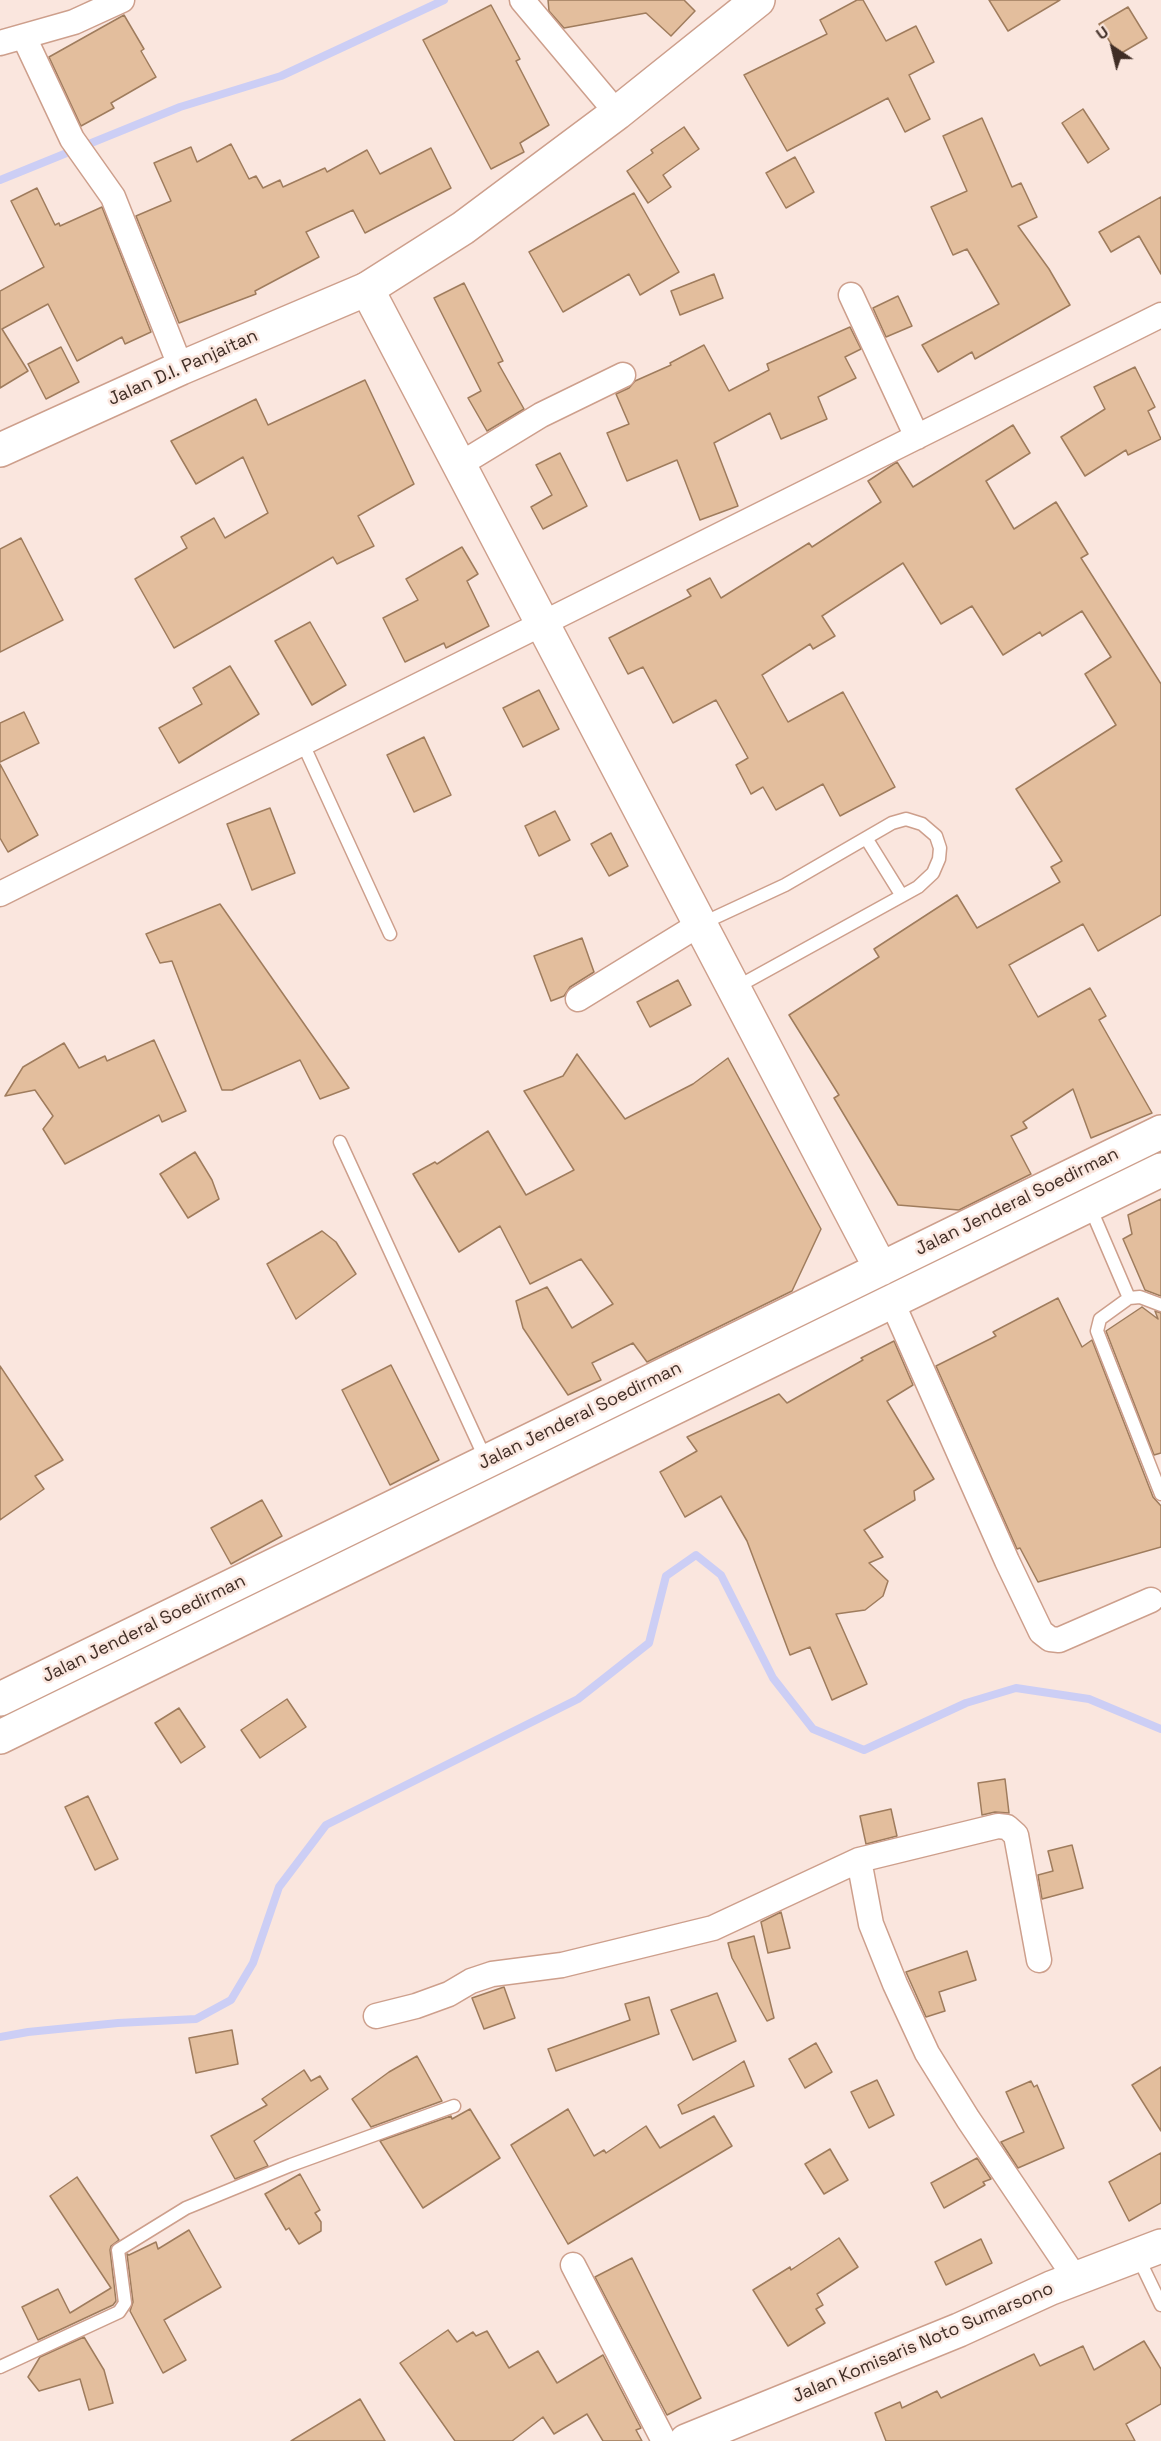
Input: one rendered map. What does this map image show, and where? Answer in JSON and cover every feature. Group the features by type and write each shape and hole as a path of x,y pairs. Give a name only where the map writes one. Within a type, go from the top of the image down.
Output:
{"main road":[{"name":"Jalan D.I. Panjaitan","path":"0,450 181,368 367,289 463,228 617,113 758,0"},
{"path":"367,289 881,1269"},
{"name":"Jalan Jenderal Soedirman","path":"0,1700 1161,1132"},
{"name":"Jalan Jenderal Soedirman","path":"0,1737 1161,1170"},
{"name":"Jalan Komisaris Noto Sumarsono","path":"686,2441 1149,2250"}],"street":[{"path":"0,43 74,22 122,0"},
{"path":"522,0 617,113"},
{"path":"24,37 78,147 113,197 181,368"},
{"path":"851,295 917,437"},
{"path":"0,894 1161,315"},
{"path":"459,465 541,415 623,375"},
{"path":"578,999 700,924"},
{"path":"892,1302 1041,1632 1050,1639 1059,1640 1151,1600"},
{"path":"376,2016 416,2006 492,1974 562,1965 713,1928 859,1860 985,1828 1007,1827 1016,1835 1039,1960"},
{"path":"859,1860 871,1923 895,1984 927,2053 968,2119 1076,2279"},
{"path":"573,2265 664,2441"}],"lane":[{"path":"303,744 390,934"},
{"path":"700,924 785,885 891,823 906,819 922,824 936,836 940,848 939,859 933,873 918,887 734,989"},
{"path":"866,838 902,896"},
{"path":"340,1142 487,1461"},
{"path":"1089,1206 1129,1298"},
{"path":"1161,1305 1140,1297 1129,1298 1100,1319 1097,1331 1161,1494"},
{"path":"0,2367 119,2312 125,2302 118,2250 186,2208 291,2165 454,2106"},
{"path":"1149,2250 1161,2305"}],"building":[{"path":"548,0 684,0 695,11 671,36 646,13 564,28 549,11"},
{"path":"857,0 863,0 886,41 916,26 934,62 909,75 930,119 905,132 888,98 787,151 744,75 827,34 820,20"},
{"path":"989,0 1060,0 1008,31"},
{"path":"491,5 520,59 516,61 549,125 520,143 524,152 491,169 423,40"},
{"path":"1128,7 1147,38 1118,55 1099,24"},
{"path":"124,15 144,49 141,51 156,77 111,103 114,108 81,126 49,57"},
{"path":"1083,109 1109,149 1088,163 1062,123"},
{"path":"982,118 1012,187 1021,183 1037,217 1018,226 1049,269 1070,305 975,359 972,352 938,372 922,345 999,304 967,249 953,255 931,207 967,191 943,136"},
{"path":"684,127 699,149 663,175 671,187 648,203 627,171 653,153 651,150"},
{"path":"231,144 249,179 256,176 263,188 280,180 283,187 325,168 327,172 367,150 380,174 431,148 451,188 365,233 353,210 306,232 319,257 255,291 256,294 179,323 136,216 171,201 154,163 191,147 197,162"},
{"path":"795,157 814,192 786,208 766,173"},
{"path":"37,188 55,225 59,223 60,226 102,207 151,332 125,344 122,337 77,361 48,304 2,329 28,371 0,388 0,291 44,267 11,201"},
{"path":"634,193 679,272 640,295 629,274 563,312 529,252"},
{"path":"1161,197 1161,274 1139,236 1111,252 1099,232"},
{"path":"714,274 723,298 680,315 671,291"},
{"path":"464,283 503,361 498,363 524,409 487,431 468,398 481,391 434,298"},
{"path":"898,296 912,326 886,337 873,308"},
{"path":"850,327 861,349 845,357 856,378 818,397 827,419 781,439 770,413 714,443 738,506 700,520 677,460 627,481 607,433 629,424 616,394 629,388 635,381 671,365 670,363 704,345 729,391 769,370 767,364"},
{"path":"61,347 79,382 46,399 28,364"},
{"path":"1135,367 1155,407 1148,411 1161,439 1128,455 1126,450 1085,476 1061,437 1105,409 1094,387"},
{"path":"365,380 414,484 358,516 374,546 337,564 333,557 174,648 135,579 187,548 181,537 214,518 225,538 268,513 243,457 196,484 171,441 256,399 268,425"},
{"path":"1013,425 1030,453 986,481 1014,529 1056,502 1088,554 1081,558 1161,684 1161,915 1098,951 1083,924 1009,965 1038,1017 1090,988 1106,1016 1099,1020 1152,1113 1091,1138 1073,1089 1023,1122 1027,1128 1011,1136 1031,1174 959,1210 898,1205 834,1098 839,1095 789,1015 879,957 874,949 957,895 977,928 1060,882 1051,867 1062,861 1016,789 1116,725 1085,674 1111,657 1082,611 1042,636 1040,632 1003,655 972,606 941,624 903,563 822,616 835,636 813,649 810,644 762,675 788,722 843,692 895,787 840,816 823,784 776,810 763,787 751,794 736,765 748,758 716,700 673,723 643,667 628,674 609,638 691,596 687,590 710,578 721,598 809,543 812,547 881,502 868,481 897,462 913,487"},
{"path":"560,453 587,506 543,529 531,507 552,495 536,465"},
{"path":"21,538 63,620 0,652 0,549"},
{"path":"462,547 478,574 467,581 489,626 446,648 444,643 405,662 383,618 418,600 406,579"},
{"path":"310,622 346,685 312,705 275,641"},
{"path":"230,666 259,714 179,763 159,728 202,704 193,688"},
{"path":"539,690 559,729 523,747 503,708"},
{"path":"24,712 39,743 0,762 0,723"},
{"path":"424,737 451,795 414,812 387,755"},
{"path":"0,764 38,835 8,852 0,838"},
{"path":"270,808 295,873 252,890 227,824"},
{"path":"555,811 570,840 539,856 525,826"},
{"path":"611,833 628,866 609,876 591,844"},
{"path":"220,904 349,1088 320,1099 300,1060 232,1090 222,1090 172,961 160,963 146,934"},
{"path":"582,938 594,972 570,987 564,996 551,1001 534,956"},
{"path":"678,980 691,1005 650,1027 637,1002"},
{"path":"154,1040 186,1111 162,1122 159,1115 65,1164 43,1129 53,1116 35,1090 5,1096 23,1067 64,1043 79,1068 105,1056 107,1061"},
{"path":"577,1054 625,1119 693,1084 728,1058 821,1229 792,1291 647,1362 633,1343 592,1363 601,1380 568,1395 523,1328 516,1301 547,1287 572,1328 613,1304 581,1259 530,1284 500,1226 459,1252 413,1174 435,1162 437,1164 488,1131 526,1195 574,1170 524,1091 563,1076"},
{"path":"195,1152 212,1180 219,1199 188,1218 160,1174"},
{"path":"1161,1199 1161,1296 1145,1290 1123,1239 1132,1234 1128,1215"},
{"path":"322,1231 336,1242 356,1274 296,1319 267,1264"},
{"path":"1058,1298 1082,1347 1092,1340 1153,1497 1161,1506 1161,1547 1038,1582 1020,1548 1017,1549 936,1366 996,1336 993,1332"},
{"path":"1142,1307 1158,1319 1155,1311 1161,1313 1161,1453 1154,1455 1106,1331"},
{"path":"894,1341 913,1385 887,1401 934,1479 914,1491 915,1500 864,1530 883,1557 869,1563 888,1581 883,1596 865,1610 836,1614 867,1684 832,1700 810,1647 790,1655 747,1541 721,1496 685,1517 660,1472 697,1451 687,1437 779,1394 787,1403 863,1360 861,1358"},
{"path":"391,1365 439,1460 390,1485 342,1390"},
{"path":"0,1366 63,1460 35,1476 44,1489 0,1520"},
{"path":"262,1500 282,1536 231,1564 211,1528"},
{"path":"287,1699 306,1727 260,1758 241,1730"},
{"path":"179,1708 205,1747 181,1763 155,1723"},
{"path":"1005,1779 1009,1813 995,1812 982,1815 978,1783"},
{"path":"88,1796 118,1859 95,1870 65,1807"},
{"path":"891,1809 897,1836 866,1844 860,1816"},
{"path":"1072,1845 1083,1888 1042,1899 1038,1875 1053,1871 1048,1851"},
{"path":"781,1912 790,1948 768,1953 761,1922"},
{"path":"754,1936 774,2018 767,2021 732,1958 728,1943"},
{"path":"967,1951 976,1980 939,1992 945,2011 926,2017 906,1972"},
{"path":"504,1987 515,2018 484,2029 472,1998"},
{"path":"717,1993 736,2041 693,2060 671,2010"},
{"path":"649,1997 659,2034 556,2071 548,2049 630,2020 625,2004"},
{"path":"232,2030 238,2064 196,2073 189,2038"},
{"path":"816,2043 832,2072 805,2088 789,2059"},
{"path":"417,2056 442,2101 371,2127 352,2099 389,2072"},
{"path":"744,2061 754,2086 682,2114 678,2105"},
{"path":"1161,2067 1161,2131 1132,2085"},
{"path":"304,2070 311,2081 320,2076 328,2089 254,2141 268,2166 235,2179 211,2136 267,2105 262,2099"},
{"path":"877,2080 894,2115 869,2128 851,2092"},
{"path":"1031,2081 1034,2087 1037,2085 1064,2148 1018,2168 1001,2142 1024,2132 1006,2092"},
{"path":"470,2109 500,2158 423,2208 380,2141 451,2116 452,2119"},
{"path":"568,2109 594,2156 604,2150 606,2153 646,2126 660,2148 714,2116 732,2146 568,2244 511,2145"},
{"path":"830,2149 848,2180 824,2194 805,2164"},
{"path":"1161,2153 1161,2203 1129,2221 1109,2182"},
{"path":"977,2158 991,2179 983,2182 985,2185 944,2208 931,2183"},
{"path":"300,2174 320,2210 315,2213 321,2222 321,2231 299,2244 289,2228 286,2230 265,2194"},
{"path":"77,2177 119,2240 111,2246 110,2250 116,2301 113,2305 38,2340 22,2307 58,2289 70,2313 111,2288 50,2196"},
{"path":"189,2230 221,2287 164,2320 186,2360 163,2373 130,2311 133,2302 127,2254 156,2242 158,2249"},
{"path":"839,2238 858,2267 817,2294 823,2305 816,2309 825,2323 788,2346 753,2290 790,2267 791,2270"},
{"path":"981,2239 992,2263 946,2285 935,2262"},
{"path":"632,2258 701,2398 667,2415 595,2277"},
{"path":"448,2330 457,2342 473,2332 476,2336 487,2331 509,2368 538,2351 557,2383 603,2355 641,2428 636,2430 642,2441 603,2441 587,2414 554,2434 543,2417 512,2441 455,2441 400,2363"},
{"path":"84,2337 104,2370 113,2403 89,2410 80,2379 39,2391 28,2377 40,2357"},
{"path":"1144,2341 1161,2369 1161,2404 1126,2424 1135,2441 886,2441 875,2413 900,2402 902,2408 937,2391 941,2398 1034,2354 1040,2366 1083,2346 1094,2370"},
{"path":"360,2399 385,2441 291,2441"}],"waterway":[{"path":"0,180 180,107 281,76 444,0"},
{"path":"0,2037 118,2023 196,2019 231,2000 253,1963 279,1887 326,1825 578,1699 649,1643 666,1576 696,1555 721,1575 773,1678 813,1729 864,1750 966,1703 1016,1688 1089,1699 1161,1729"}]}
